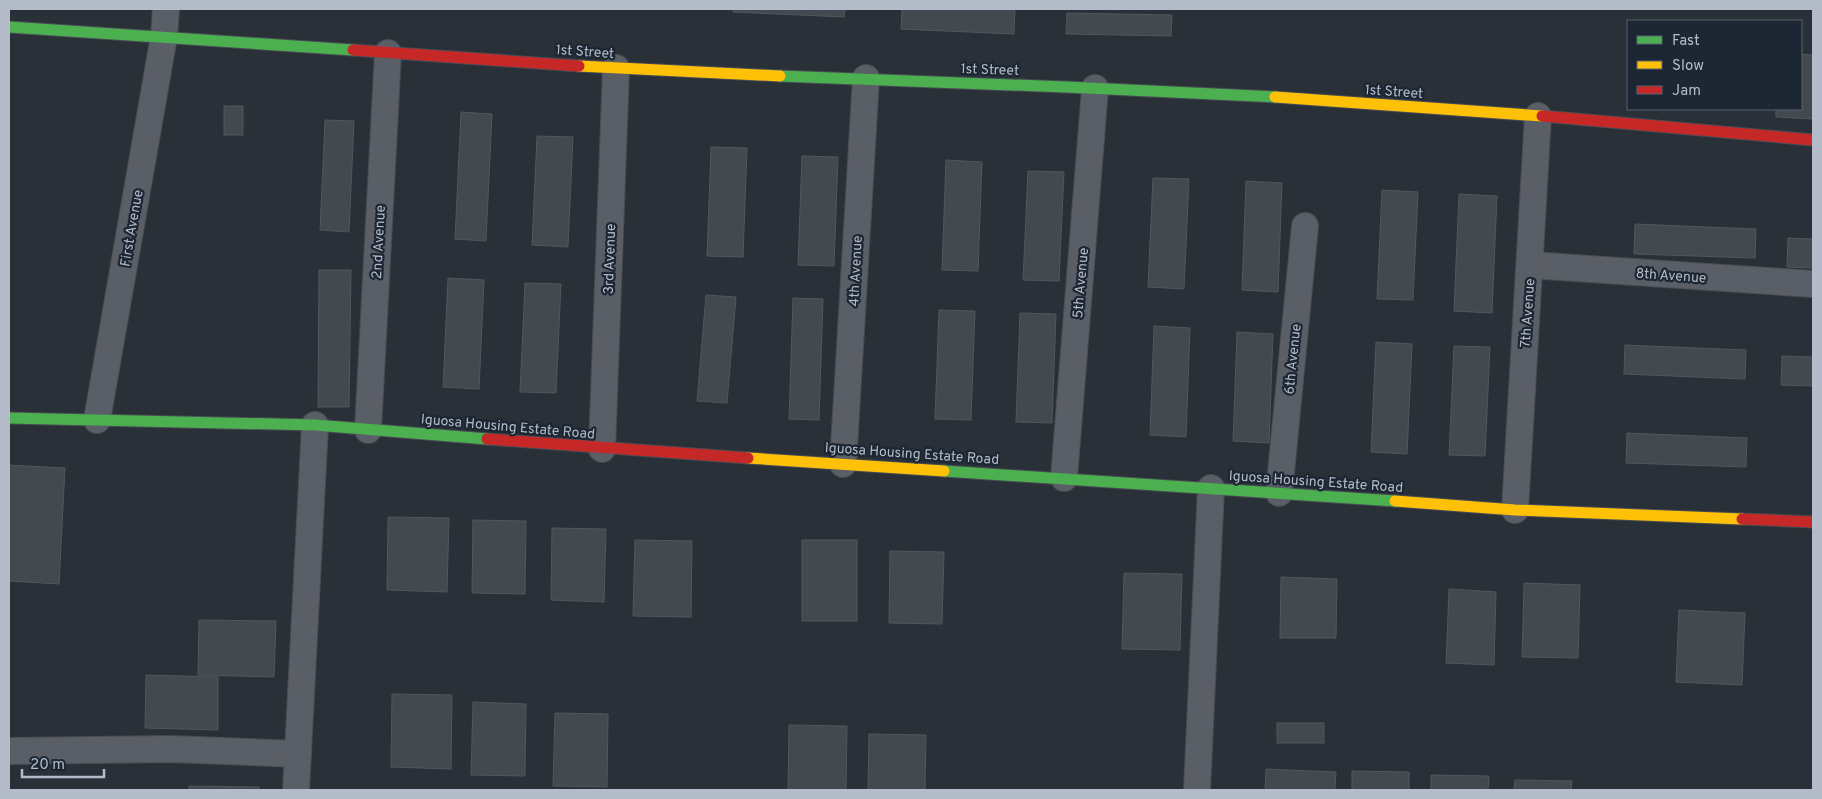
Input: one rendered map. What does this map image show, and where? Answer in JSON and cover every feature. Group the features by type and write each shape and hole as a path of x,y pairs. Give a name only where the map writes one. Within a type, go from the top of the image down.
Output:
{"street":[{"name":"First Avenue","path":"97,420 164,36 166,9"},
{"name":"1st Street","path":"9,27 616,68 1218,94 1538,116 1813,140"},
{"name":"2nd Avenue","path":"368,430 388,53"},
{"name":"3rd Avenue","path":"602,449 616,68"},
{"name":"4th Avenue","path":"844,464 866,78"},
{"name":"5th Avenue","path":"1064,478 1096,88"},
{"name":"7th Avenue","path":"1515,510 1538,116"},
{"name":"6th Avenue","path":"1280,493 1306,226"},
{"name":"8th Avenue","path":"1530,265 1813,284"},
{"name":"Iguosa Housing Estate Road","path":"9,418 314,425 602,449 1064,478 1515,510 1813,522"},
{"path":"296,790 314,425"},
{"path":"1197,790 1211,488"},
{"path":"9,751 170,749 298,754"}],"building":[{"path":"733,9 845,9 844,17 733,12"},
{"path":"902,9 1015,9 1014,34 901,29"},
{"path":"1067,13 1172,15 1171,36 1066,34"},
{"path":"1802,54 1813,55 1813,119 1776,117 1776,110 1802,110"},
{"path":"224,106 243,106 243,135 224,135"},
{"path":"461,112 492,114 486,241 455,239"},
{"path":"325,120 354,121 349,232 320,230"},
{"path":"537,136 573,137 568,247 532,245"},
{"path":"711,147 747,148 743,257 707,256"},
{"path":"802,156 838,157 834,266 798,265"},
{"path":"946,160 982,162 978,271 942,270"},
{"path":"1028,171 1064,172 1059,281 1023,280"},
{"path":"1153,178 1189,179 1184,289 1148,287"},
{"path":"1246,181 1282,183 1278,292 1242,290"},
{"path":"1382,190 1418,192 1413,300 1377,299"},
{"path":"1459,194 1497,196 1492,313 1454,311"},
{"path":"1635,224 1756,229 1755,258 1634,254"},
{"path":"1788,238 1813,239 1813,268 1787,267"},
{"path":"319,270 351,270 349,407 318,407"},
{"path":"448,278 484,280 479,389 443,387"},
{"path":"525,283 561,284 556,393 520,392"},
{"path":"706,295 736,297 727,403 697,401"},
{"path":"793,298 823,299 819,420 789,419"},
{"path":"939,310 975,311 971,420 935,419"},
{"path":"1020,313 1056,314 1052,423 1016,422"},
{"path":"1154,326 1190,328 1186,437 1150,435"},
{"path":"1237,332 1273,334 1269,443 1233,441"},
{"path":"1376,342 1412,344 1407,454 1371,452"},
{"path":"1625,345 1746,350 1745,379 1624,374"},
{"path":"1454,346 1490,347 1485,456 1449,455"},
{"path":"1782,356 1813,357 1813,386 1781,385"},
{"path":"1627,433 1747,438 1746,467 1626,463"},
{"path":"9,465 65,468 59,584 9,581"},
{"path":"388,517 449,518 447,592 387,590"},
{"path":"473,520 526,521 525,594 472,593"},
{"path":"552,528 606,529 604,602 551,600"},
{"path":"635,540 692,541 691,617 633,616"},
{"path":"802,540 857,540 857,621 802,621"},
{"path":"890,551 944,552 942,624 889,623"},
{"path":"1124,573 1182,574 1180,650 1122,649"},
{"path":"1281,577 1337,579 1336,638 1280,638"},
{"path":"1524,583 1580,585 1578,658 1522,657"},
{"path":"1449,589 1496,592 1494,665 1446,663"},
{"path":"1679,610 1745,613 1742,685 1676,682"},
{"path":"199,620 276,621 274,677 198,675"},
{"path":"146,675 218,677 218,730 145,728"},
{"path":"392,694 452,695 451,769 391,767"},
{"path":"473,702 526,704 525,776 471,775"},
{"path":"555,713 608,714 607,787 553,786"},
{"path":"1277,723 1324,723 1324,743 1277,743"},
{"path":"789,725 847,726 846,790 788,790"},
{"path":"869,734 926,735 925,790 868,790"},
{"path":"1266,769 1336,772 1335,790 1265,790"},
{"path":"1352,771 1409,772 1409,790 1352,790"},
{"path":"1431,775 1489,776 1488,790 1431,790"},
{"path":"1515,780 1572,781 1571,790 1514,790"},
{"path":"189,786 259,787 259,790 189,790"}],"traffic: fast":[{"path":"9,27 353,50"},
{"path":"780,76 1275,97"},
{"path":"9,418 315,425 487,439"},
{"path":"944,471 1395,501"}],"traffic: slow":[{"path":"579,66 780,76"},
{"path":"1275,97 1542,116"},
{"path":"748,458 944,471"},
{"path":"1395,501 1515,510 1742,519"}],"traffic: jam":[{"path":"353,50 579,66"},
{"path":"1542,116 1813,140"},
{"path":"487,439 748,458"},
{"path":"1742,519 1813,522"}]}
